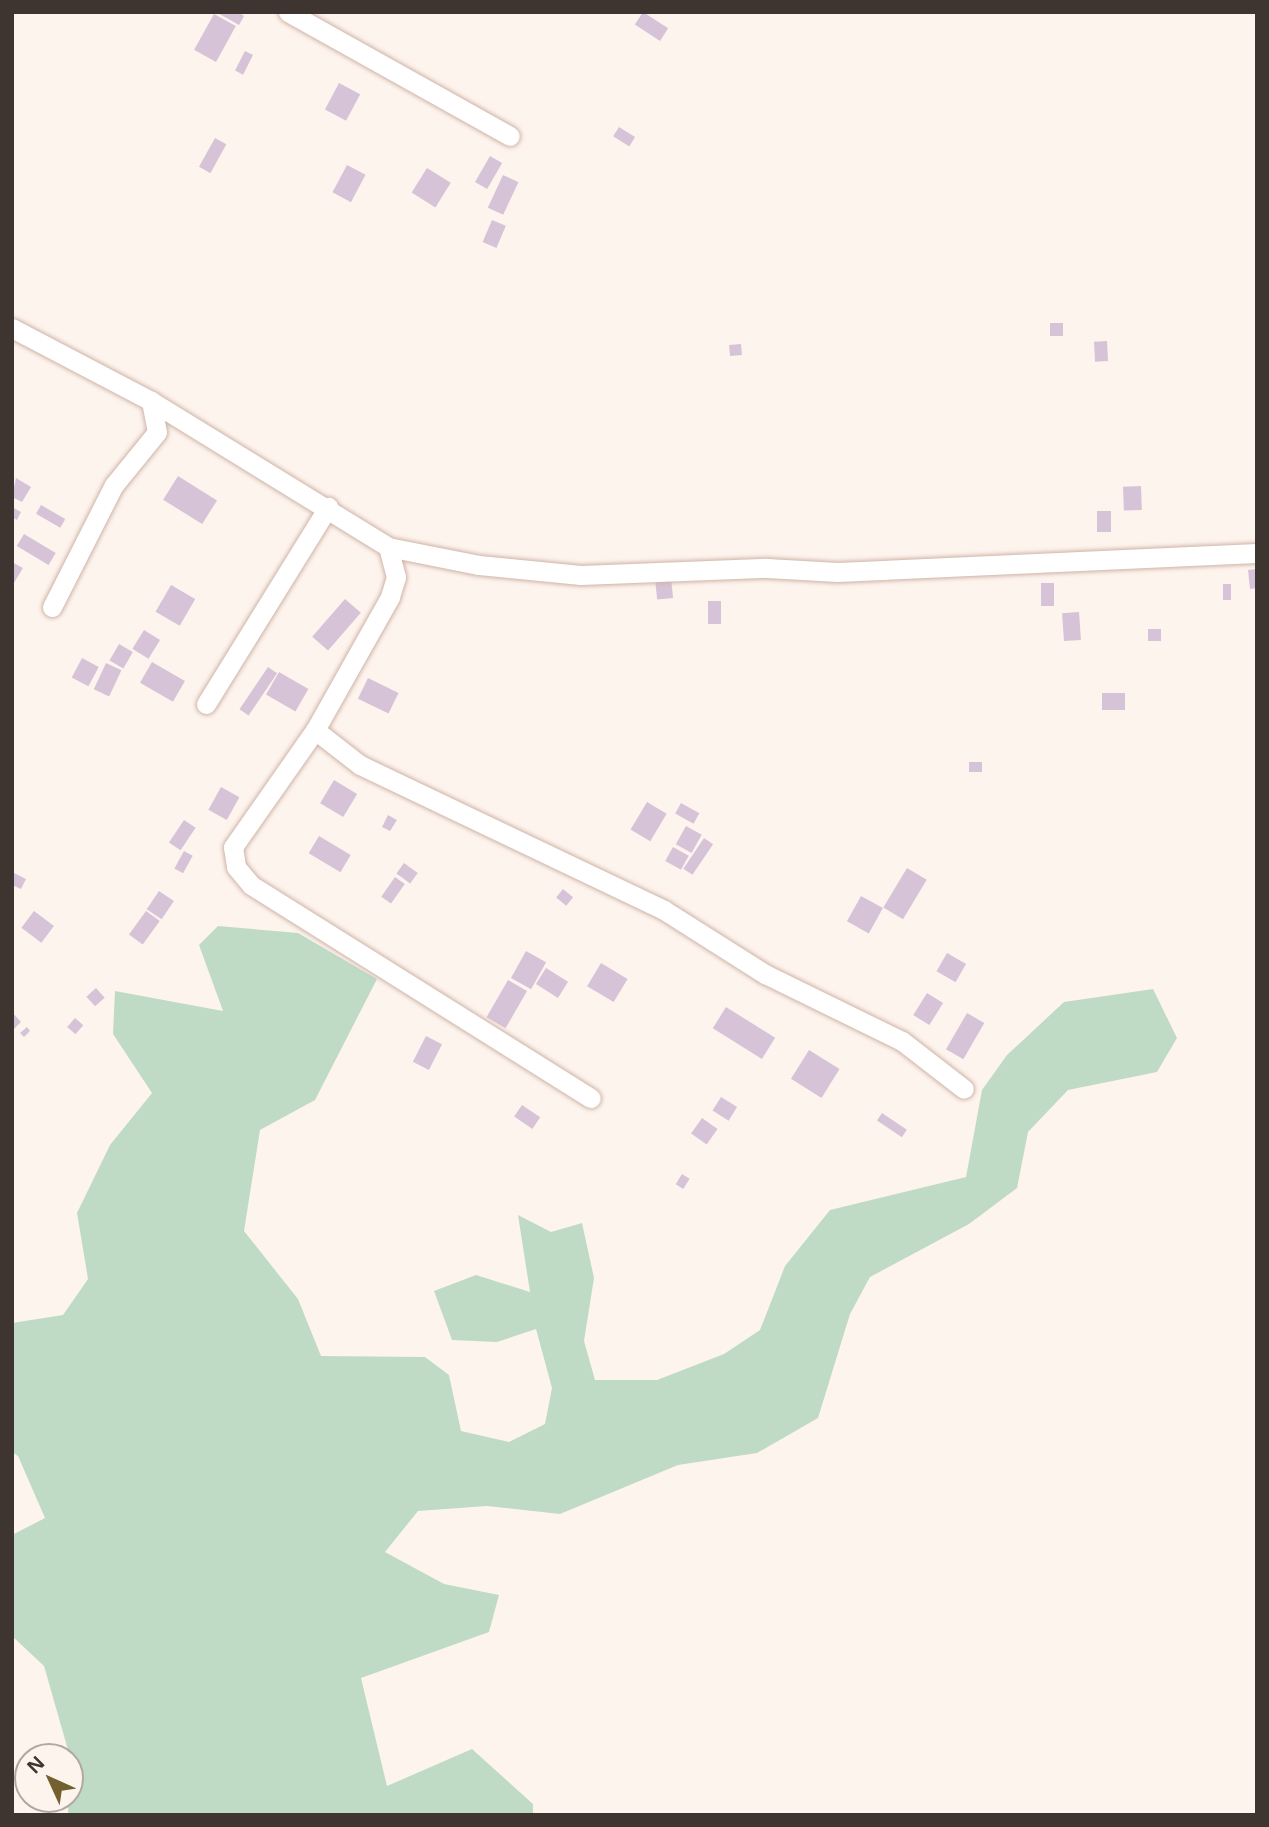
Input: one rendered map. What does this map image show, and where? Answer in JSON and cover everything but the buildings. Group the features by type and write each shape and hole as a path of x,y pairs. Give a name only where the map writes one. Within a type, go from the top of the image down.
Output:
{"street":[{"path":"288,12 510,136"},
{"path":"12,328 151,401 328,507 388,547 479,565 581,575 767,568 837,572 1257,553"},
{"path":"52,607 114,485 157,432 151,401"},
{"path":"206,704 328,507"},
{"path":"388,547 396,577 390,597 315,730 233,847 236,867 251,885 591,1098"},
{"path":"315,730 360,765 664,911 765,974 902,1041 964,1089"}],"green space":[{"path":"218,926 298,933 377,979 315,1100 260,1130 244,1231 298,1299 321,1356 425,1357 449,1375 461,1431 509,1442 545,1424 552,1388 536,1329 497,1342 452,1340 434,1291 476,1275 530,1292 518,1215 551,1232 582,1223 594,1278 584,1341 595,1380 657,1380 724,1354 760,1330 785,1266 830,1210 966,1177 982,1090 1007,1055 1064,1002 1153,989 1177,1038 1157,1072 1068,1090 1028,1132 1017,1188 969,1224 870,1277 850,1314 818,1418 757,1453 678,1465 560,1514 487,1506 418,1511 385,1552 444,1584 499,1595 489,1632 361,1678 387,1786 472,1749 533,1804 533,1815 68,1815 84,1813 84,1743 66,1743 44,1666 12,1636 12,1535 45,1518 18,1456 12,1452 12,1323 63,1315 88,1279 77,1213 110,1145 152,1093 113,1034 115,991 223,1011 199,945"}]}
